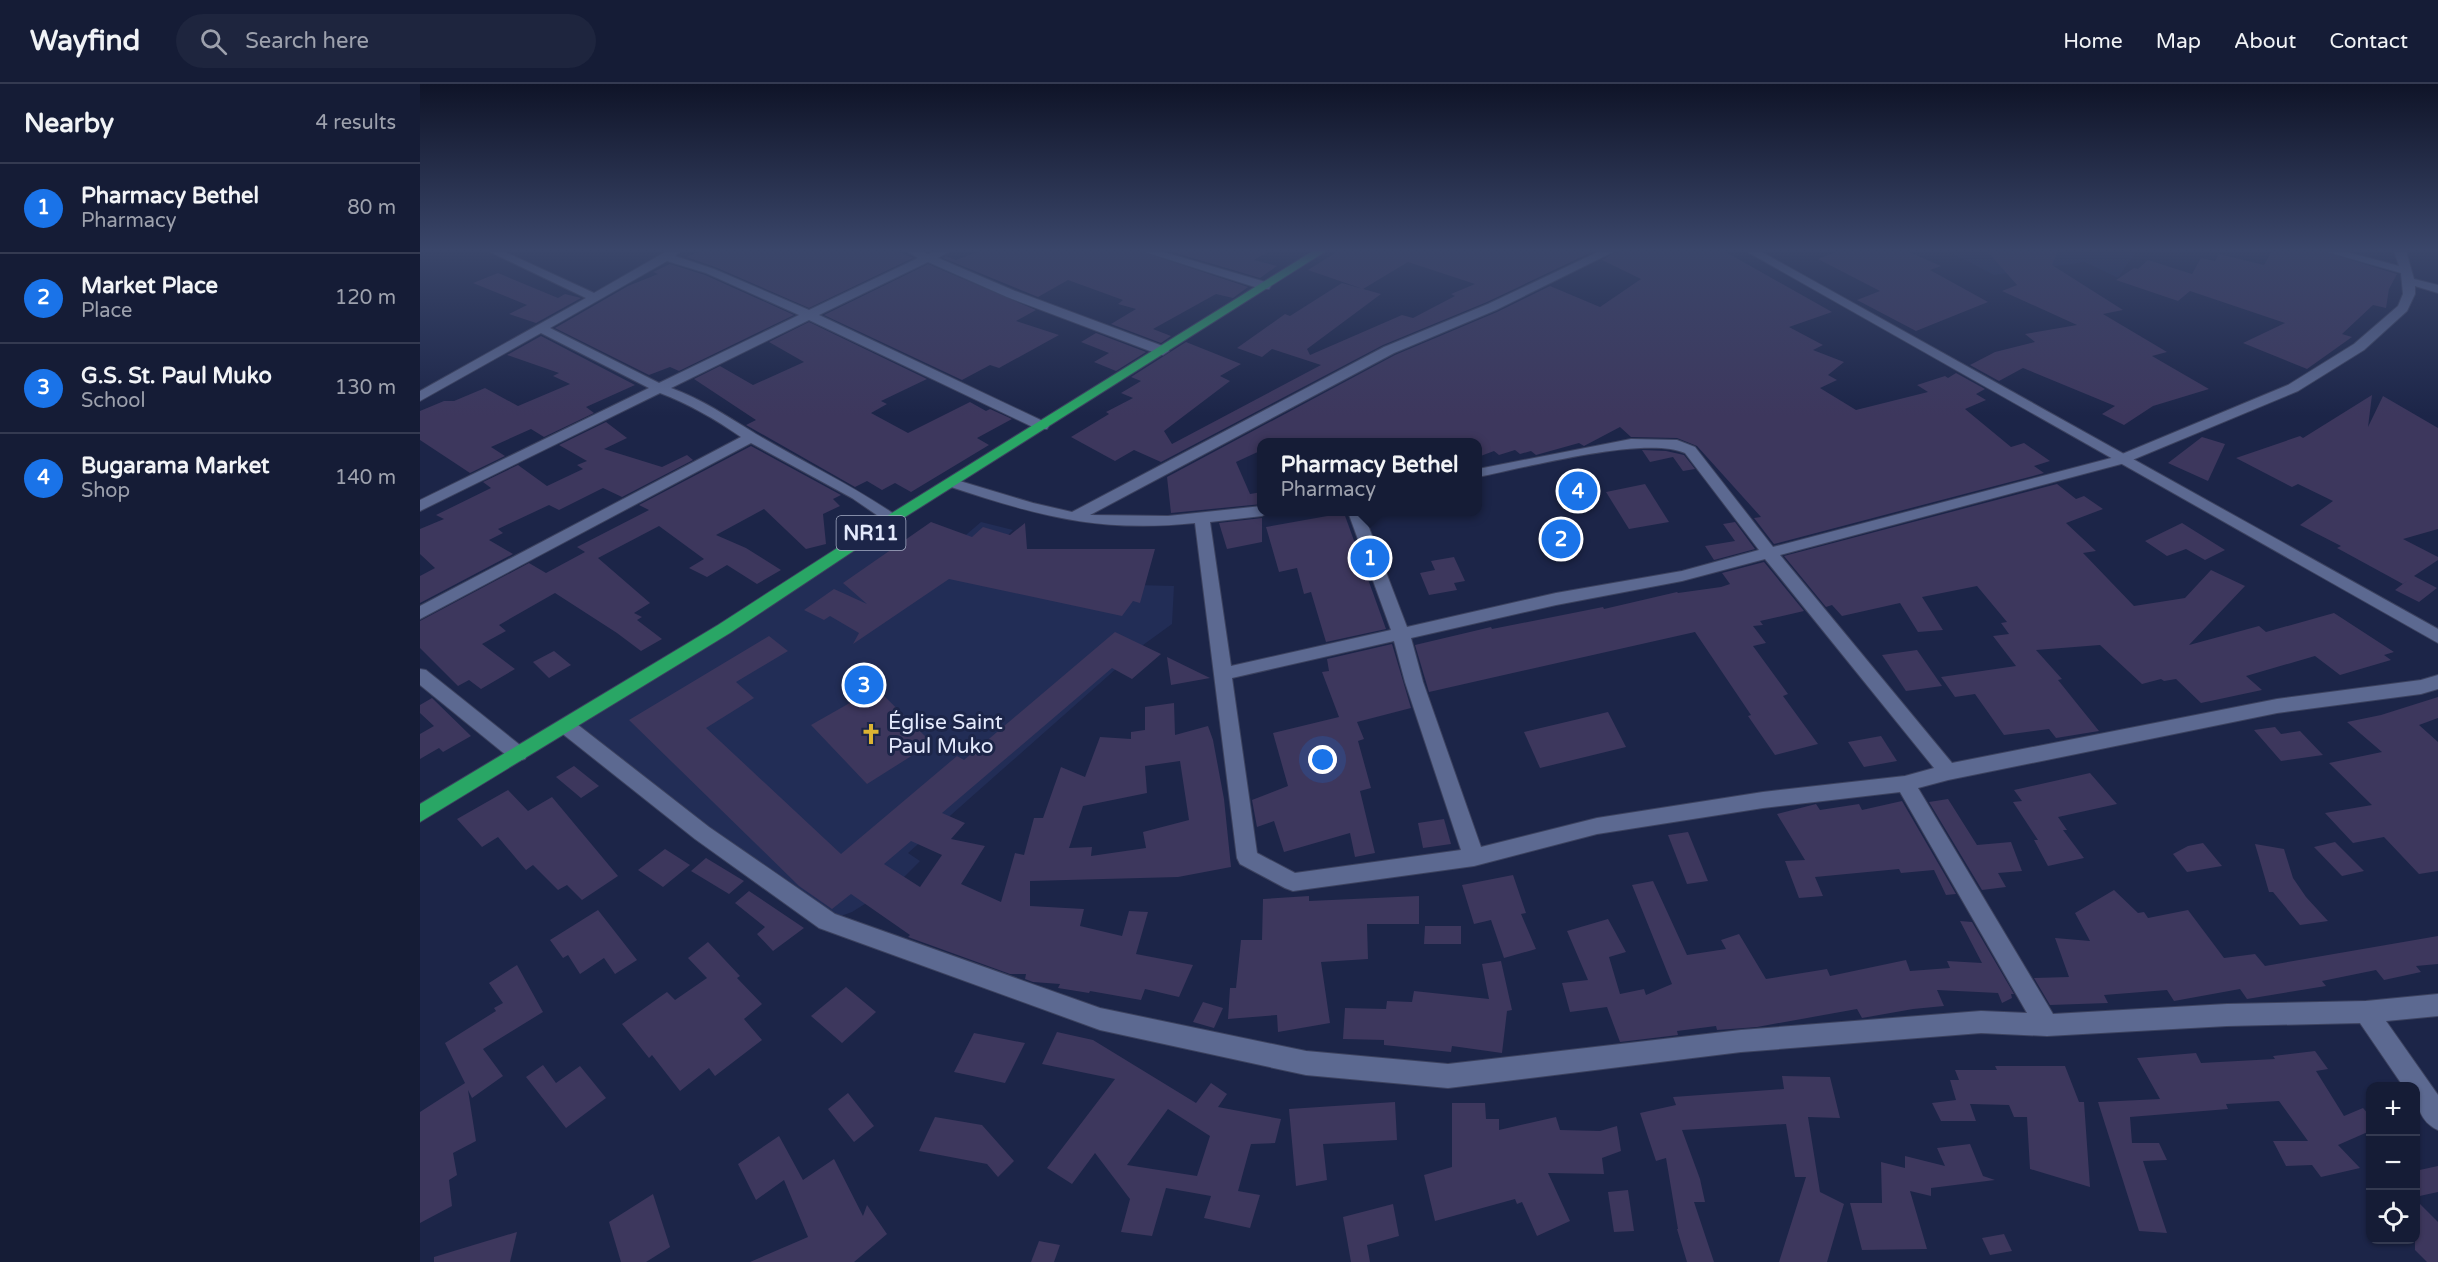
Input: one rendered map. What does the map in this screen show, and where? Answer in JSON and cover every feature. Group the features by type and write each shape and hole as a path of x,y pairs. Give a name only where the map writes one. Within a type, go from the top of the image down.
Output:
{"highway":[{"name":"NR11","path":"420,814 724,629 892,519 1234,306"}],"street":[{"path":"420,397 578,306"},
{"path":"789,306 1042,426"},
{"path":"420,506 827,306"},
{"path":"1043,306 1163,351"},
{"path":"1074,517 1389,350 1494,306"},
{"path":"1849,306 2438,637"},
{"path":"1222,674 1556,599 1682,576 2120,460 2296,387 2359,347 2404,306"},
{"path":"540,328 598,355 658,388 683,397 857,495 892,519"},
{"path":"420,613 751,437"},
{"path":"1482,472 1631,443 1677,444 1690,450 1770,554 1948,772"},
{"path":"953,483 1021,504 1074,517 1108,521 1159,521 1257,512"},
{"path":"1356,516 1401,633 1414,682 1474,857"},
{"path":"1202,518 1247,858 1293,882 1474,857 1598,826 1763,801 1905,784 1948,772 2277,706 2421,687 2438,682"},
{"path":"420,675 519,754"},
{"path":"566,726 702,833 826,921 1100,1019 1306,1063 1448,1076 1742,1041 1981,1022 2047,1025 2227,1015 2366,1012 2438,1005"},
{"path":"1905,784 2047,1025"},
{"path":"2366,1012 2438,1117"}],"shaded area":[{"path":"981,522 1013,530 983,560 1100,584 1174,586 1172,624 1143,645 908,853 920,861 897,884 852,912 827,921 566,726 874,531 914,549 946,552"}],"building":[{"path":"525,306 567,306 536,323 509,314"},
{"path":"593,306 774,306 794,315 679,371 670,367 649,375 555,328"},
{"path":"842,306 1027,306 1036,310 1016,321 1059,335 999,368 990,365 962,380 824,315"},
{"path":"1125,306 1194,306 1153,329 1171,336 1161,343 1111,324 1136,309"},
{"path":"1306,306 1365,306 1307,349 1310,355 1402,315 1413,318 1436,306 1477,306 1383,345 1161,462 1134,450 1115,461 1071,437 1109,414 1106,412 1133,398 1121,393 1141,381 1131,377 1186,342 1241,364 1220,376 1230,381 1164,431 1172,444 1321,365 1272,349 1262,357 1237,348 1285,314 1290,316"},
{"path":"1509,306 1821,306 1832,312 1789,327 1823,345 1813,350 1844,362 1828,375 1837,380 1820,388 1856,410 1928,392 1917,385 1945,376 1948,378 1956,373 1985,389 1976,394 1986,400 1965,409 2011,447 2024,443 2050,461 2034,466 2044,473 1774,544 1754,518 1761,517 1697,446 1677,438 1631,437 1620,427 1584,446 1579,443 1536,455 1531,451 1520,454 1515,450 1499,455 1494,451 1482,456 1482,438 1257,438 1257,452 1236,462 1250,494 1257,493 1257,504 1171,513 1167,477 1395,355"},
{"path":"1868,306 1978,306 1916,331"},
{"path":"2035,306 2117,306 2123,310 2103,314 2167,352 2152,356 2209,389 2153,406 2124,425 2102,414 2115,406 2023,368 1999,381 1970,365 1995,352 2035,342 2025,334 2077,325"},
{"path":"2234,306 2372,306 2342,334 2352,337 2307,369 2243,343 2285,323"},
{"path":"809,322 927,379 881,401 887,404 871,413 908,433 970,402 986,411 990,409 1012,419 977,438 989,445 911,492 895,483 882,490 867,481 855,487 746,425 756,420 694,379 720,366 753,385 804,362 769,342"},
{"path":"1096,333 1146,352 1116,371 1094,362 1109,353 1081,342"},
{"path":"541,336 635,385 586,407 594,413 544,437 531,429 491,447 505,456 470,473 420,440 420,411 444,401 454,401 485,388 518,406 570,384 553,376 559,373 507,355"},
{"path":"2372,395 2368,427 2383,396 2438,428 2438,529 2403,539 2438,557 2438,560 2414,576 2437,588 2419,602 2395,590 2403,584 2337,548 2341,546 2300,525 2333,501 2298,484 2292,487 2236,458 2300,436 2303,438"},
{"path":"606,422 627,438 604,449 662,467 687,455 693,460 622,497 603,488 559,510 549,505 498,529 503,533 489,540 513,554 420,603 420,576 435,568 420,554 420,529 444,519 436,515 491,488 483,482 518,465 547,486 583,469 577,465 587,461 559,445"},
{"path":"2202,437 2225,444 2208,481 2168,463"},
{"path":"751,446 841,495 833,499 840,506 823,514 826,544 806,549 764,509 716,535 746,548 781,570 757,584 727,565 707,577 689,568 704,559 659,526 598,558 650,603 634,613 642,617 637,620 662,639 641,651 555,593 499,625 506,631 482,644 515,669 481,689 469,680 458,686 420,648 420,621 529,563 546,573 585,552 577,547 649,510 639,505"},
{"path":"1642,450 1666,451 1684,455 1695,469 1683,471 1673,457 1650,462"},
{"path":"1645,484 1669,522 1629,529 1606,492"},
{"path":"2057,484 2076,499 2084,496 2103,509 2066,523 2096,551 2083,553 2134,606 2185,598 2211,570 2245,586 2189,645 2259,626 2266,632 2334,613 2394,652 2384,655 2391,660 2340,675 2315,656 2246,676 2262,690 2201,703 2176,679 2164,681 2161,679 2142,684 2100,645 2036,650 2062,679 2058,680 2099,731 2056,738 2049,729 2004,735 1975,694 1955,697 1941,677 2016,666 1993,636 2009,634 2001,623 2007,622 1977,586 1922,597 1943,630 1918,632 1900,603 1842,616 1832,605 1826,607 1784,556"},
{"path":"1327,516 1345,516 1386,629 1326,642 1311,592 1304,594 1297,568 1279,572 1266,527"},
{"path":"1262,518 1262,542 1227,549 1219,523"},
{"path":"931,522 972,537 983,527 1010,535 1025,523 1027,549 1155,549 1140,603 1133,601 1122,616 949,579 853,644 859,633 830,616 824,620 804,610 834,589 867,604 843,583"},
{"path":"1735,522 1755,549 1714,560 1705,546 1735,541 1723,524"},
{"path":"2182,523 2225,550 2205,560 2186,549 2167,556 2145,541"},
{"path":"1454,557 1465,581 1454,583 1457,590 1429,595 1420,573 1435,570 1431,561"},
{"path":"1764,562 1804,611 1760,621 1763,625 1753,626 1766,643 1753,646 1788,694 1783,696 1818,744 1775,755 1695,632 1429,692 1415,645 1491,627 1492,629 1603,607 1604,609 1677,592 1721,587 1730,584 1722,573"},
{"path":"1115,632 1161,654 1132,679 1112,668 942,813 965,823 951,839 985,846 961,884 1001,902 1015,853 1024,855 1034,818 1043,818 1061,767 1085,777 1100,737 1131,739 1131,732 1145,730 1145,707 1174,703 1175,735 1208,726 1213,740 1224,799 1231,867 1178,877 1030,881 1030,906 1084,909 1080,926 1122,936 1129,911 1148,912 1136,954 1193,965 1179,997 1145,989 1141,1000 1058,988 1060,984 1033,982 1025,979 1026,974 1010,974 908,937 910,935 851,894 832,909 799,886 629,720 769,636 788,651 736,682 754,698 706,728 841,854 957,756 964,760","holes":["1180,761 1189,820 1143,832 1146,848 1091,856 1092,847 1069,848 1083,806 1147,793 1145,766","911,841 942,855 920,887 884,864"]},
{"path":"1392,644 1411,708 1357,722 1364,739 1358,741 1371,788 1360,791 1375,853 1355,857 1350,833 1284,852 1274,821 1257,827 1252,800 1288,786 1273,733 1339,717 1322,672 1329,671 1327,659"},
{"path":"1917,650 1942,686 1906,691 1882,655"},
{"path":"554,651 571,665 549,678 533,662"},
{"path":"1167,657 1210,678 1171,685"},
{"name":"Église Saint Paul Muko","path":"876,688 932,743 867,784 811,725"},
{"path":"2438,697 2438,718 2419,725 2438,742 2438,871 2419,874 2384,837 2353,843 2325,813 2372,805 2329,763 2382,752 2347,722 2381,715"},
{"path":"432,698 471,736 443,752 439,748 420,759 420,734 434,726 420,713 420,705"},
{"path":"1608,712 1626,747 1540,768 1524,732"},
{"path":"2275,727 2281,734 2300,731 2323,755 2281,761 2254,730"},
{"path":"1881,736 1897,761 1864,767 1848,742"},
{"path":"574,766 599,786 581,798 556,777"},
{"path":"2090,773 2117,804 2058,817 2067,830 2063,830 2084,858 2048,866 2034,840 2038,840 2013,802 2022,801 2014,790"},
{"path":"508,790 528,811 552,797 618,876 582,900 567,885 558,890 533,865 526,870 498,837 482,847 457,819"},
{"path":"1948,799 1977,845 2011,842 2022,871 1998,873 2006,887 1982,890 1929,802"},
{"path":"1902,801 1956,894 1946,895 1934,870 1901,873 1899,869 1815,877 1823,896 1799,898 1785,861 1805,860 1777,814 1816,804 1820,810 1859,804 1862,810"},
{"path":"1444,819 1451,844 1423,848 1418,823"},
{"path":"1688,832 1708,881 1687,884 1668,835"},
{"path":"2335,842 2364,871 2342,876 2314,847"},
{"path":"2203,843 2222,866 2187,872 2173,854 2188,846"},
{"path":"2255,844 2284,849 2293,878 2306,897 2328,921 2300,925 2273,892 2269,892"},
{"path":"665,849 690,865 663,887 638,870"},
{"path":"706,858 744,881 729,894 691,871"},
{"path":"1513,875 1526,913 1521,914 1536,949 1504,958 1491,920 1474,924 1462,885"},
{"path":"1653,881 1687,955 1726,949 1721,940 1739,934 1766,979 1827,969 1830,976 1906,960 1910,971 1950,968 1947,961 1982,963 1960,921 1972,922 2014,994 2011,994 2012,998 2002,1003 1998,993 1937,990 1944,1006 1862,1018 1857,1009 1757,1027 1717,1030 1716,1026 1677,1031 1678,1035 1620,1042 1607,1007 1570,1012 1562,983 1588,980 1567,931 1608,919 1626,952 1609,957 1620,994 1644,989 1646,995 1672,984 1632,885"},
{"path":"2114,890 2138,913 2144,912 2148,918 2188,910 2224,958 2255,954 2265,966 2438,936 2438,964 2416,966 2421,972 2384,980 2376,970 2322,981 2326,986 2247,999 2240,989 2174,1001 2167,990 2104,995 2108,1003 2050,1005 2034,978 2069,977 2055,938 2090,941 2075,913"},
{"path":"749,891 804,928 773,951 757,934 765,927 735,903"},
{"path":"1309,896 1309,901 1419,896 1419,924 1367,924 1368,959 1321,962 1330,1023 1278,1032 1277,1015 1228,1019 1230,988 1236,988 1241,940 1262,940 1263,899"},
{"path":"598,910 637,960 615,974 604,958 580,974 568,955 563,958 550,940"},
{"path":"1425,926 1461,926 1461,944 1424,944"},
{"path":"708,942 740,976 737,978 762,1004 744,1019 762,1040 715,1076 709,1068 680,1091 652,1055 649,1058 622,1024 667,992 675,1000 707,978 688,958"},
{"path":"1501,961 1512,1010 1507,1011 1502,1053 1452,1046 1451,1052 1384,1045 1384,1040 1343,1039 1345,1008 1386,1009 1387,1001 1412,1002 1414,991 1489,999 1482,964"},
{"path":"517,965 543,1012 483,1049 503,1076 472,1098 468,1090 476,1141 453,1153 457,1175 449,1180 452,1206 420,1223 420,1112 465,1083 445,1043 496,1011 494,1008 503,1003 489,983"},
{"path":"846,987 876,1012 842,1043 811,1016"},
{"path":"1203,1002 1223,1008 1214,1028 1193,1022"},
{"path":"1057,1032 1093,1040 1196,1103 1211,1083 1227,1094 1218,1107 1281,1119 1275,1143 1251,1144 1238,1191 1260,1195 1250,1228 1204,1218 1211,1196 1166,1188 1152,1236 1121,1232 1130,1199 1095,1153 1072,1184 1047,1168 1115,1079 1042,1064","holes":["1168,1109 1210,1136 1197,1176 1127,1165"]},
{"path":"974,1033 1025,1043 1005,1083 954,1072"},
{"path":"2315,1051 2328,1069 2316,1071 2344,1116 2363,1108 2366,1111 2366,1133 2338,1145 2360,1168 2321,1177 2312,1165 2286,1166 2273,1141 2308,1141 2279,1101 2226,1104 2228,1109 2130,1117 2132,1143 2159,1143 2167,1160 2143,1161 2167,1233 2139,1231 2098,1102 2160,1099 2137,1058 2196,1053 2201,1063 2275,1059 2273,1056"},
{"path":"543,1065 556,1083 580,1066 606,1098 566,1128 526,1077"},
{"path":"1995,1066 2065,1066 2079,1102 2084,1102 2090,1187 2030,1169 2027,1117 2014,1117 2009,1105 1970,1104 1976,1121 1941,1121 1932,1103 1956,1100 1950,1080 1959,1080 1955,1070 1997,1070"},
{"path":"1782,1076 1830,1077 1840,1118 1808,1117 1820,1192 1844,1204 1827,1262 1779,1262 1806,1177 1795,1177 1786,1124 1682,1130 1700,1179 1705,1202 1694,1202 1714,1262 1687,1262 1677,1229 1666,1158 1656,1161 1640,1113 1676,1105 1673,1097 1784,1089"},
{"path":"848,1093 874,1126 854,1142 828,1109"},
{"path":"1395,1102 1397,1140 1323,1144 1327,1180 1296,1186 1289,1109"},
{"path":"1452,1103 1485,1103 1486,1119 1499,1119 1499,1130 1556,1117 1560,1130 1600,1131 1617,1126 1621,1151 1602,1158 1604,1174 1548,1173 1570,1221 1537,1236 1522,1202 1517,1204 1515,1199 1435,1221 1424,1175 1452,1167"},
{"path":"935,1117 982,1125 1014,1161 998,1177 987,1164 919,1151"},
{"path":"779,1136 803,1180 834,1159 863,1216 867,1205 887,1234 854,1262 750,1262 808,1237 784,1180 756,1200 738,1164"},
{"path":"1970,1144 1983,1176 1995,1180 1931,1188 1931,1196 1910,1191 1927,1249 1862,1250 1850,1203 1882,1203 1881,1162 1905,1168 1905,1156 1945,1166 1937,1148"},
{"path":"2438,1166 2438,1192 2420,1196 2420,1170"},
{"path":"1628,1190 1634,1231 1614,1232 1608,1192"},
{"path":"653,1194 670,1247 646,1262 621,1262 609,1222"},
{"path":"1393,1204 1399,1236 1367,1245 1370,1262 1351,1262 1343,1217"},
{"path":"2420,1204 2438,1222 2438,1262 2427,1262 2415,1250 2415,1244 2420,1244"},
{"path":"517,1232 510,1262 434,1262 434,1257"},
{"path":"2004,1234 2012,1251 1990,1255 1982,1238"},
{"path":"1039,1241 1060,1245 1054,1262 1031,1262"}],"place":[{"name":"Bugarama Market","path":"1578,491"},
{"name":"Market Place","path":"1561,539"},
{"name":"Pharmacy Bethel","path":"1370,558"},
{"name":"G.S. St. Paul Muko","path":"864,685"},
{"name":"Église Saint Paul Muko","path":"871,734"}]}
